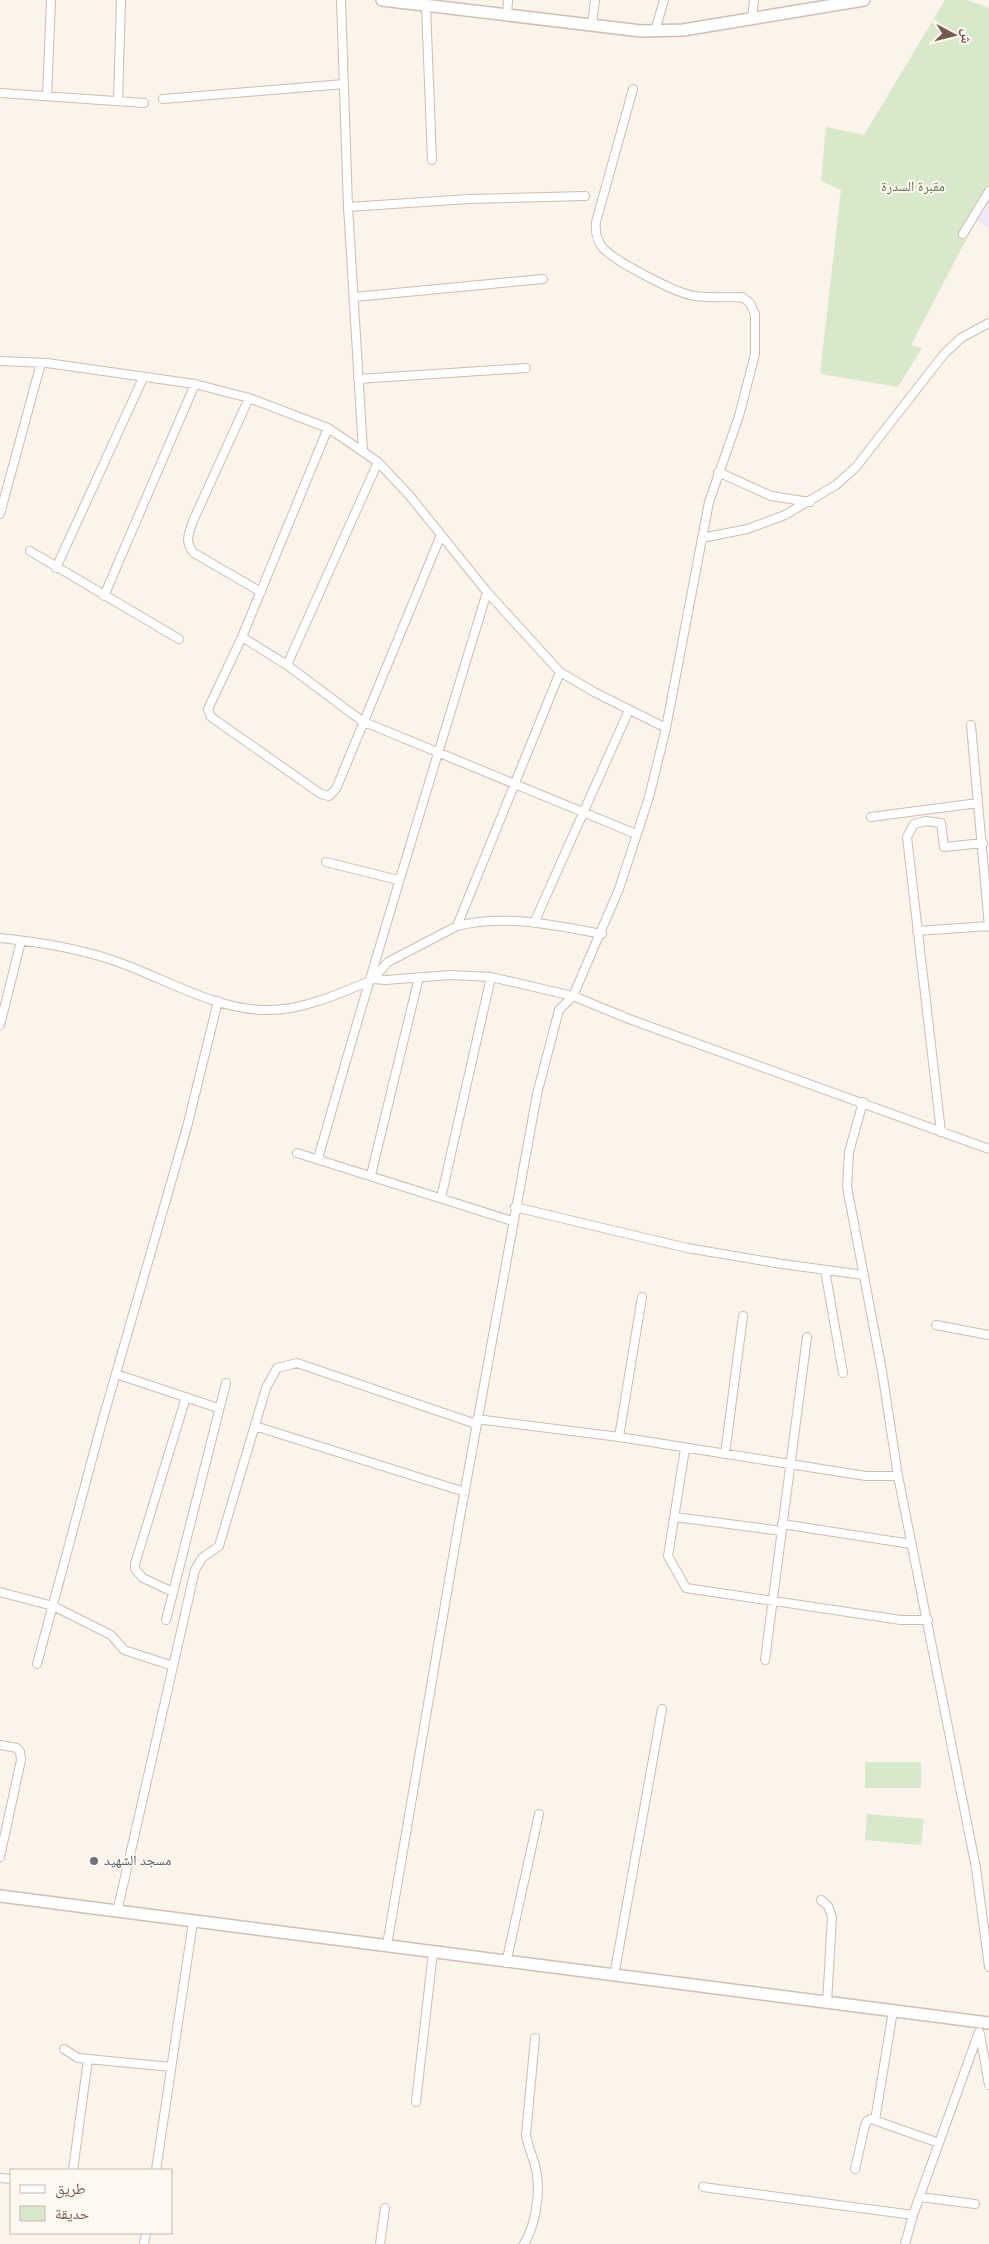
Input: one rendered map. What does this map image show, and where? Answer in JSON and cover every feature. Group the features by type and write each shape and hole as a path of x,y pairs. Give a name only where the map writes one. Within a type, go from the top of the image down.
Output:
{"street":[{"path":"47,96 52,0"},
{"path":"118,101 121,0"},
{"path":"341,0 348,207 363,450"},
{"path":"382,0 592,26 655,31 683,30 864,0"},
{"path":"506,16 508,0"},
{"path":"592,26 595,0"},
{"path":"655,31 664,0"},
{"path":"752,19 754,0"},
{"path":"426,6 432,160"},
{"path":"163,99 344,84"},
{"path":"387,1945 476,1422 537,1094 559,1010 574,996 602,934 649,797 666,728 702,538 718,472 739,416 755,354 756,314 750,302 742,296 694,296 680,292 616,259 601,245 596,233 596,222 633,89"},
{"path":"0,92 144,103"},
{"path":"963,234 989,190"},
{"path":"348,207 469,198 585,196"},
{"path":"354,297 543,279"},
{"path":"702,538 747,529 785,515 836,485 856,467 944,354 961,338 989,323"},
{"path":"0,360 41,363 195,384 249,398 328,428 378,462 409,495 487,592 560,672 666,728"},
{"path":"0,514 41,363"},
{"path":"358,379 526,368"},
{"path":"56,568 143,378"},
{"path":"104,596 195,384"},
{"path":"249,398 193,521 187,545 194,553 261,592"},
{"path":"328,428 242,637 208,709 211,717 327,796 336,789 362,721 441,535"},
{"path":"287,666 378,462"},
{"path":"718,472 771,496 810,502"},
{"path":"30,551 179,639"},
{"path":"318,1159 383,940 398,880 487,592"},
{"path":"242,637 287,666 362,721 636,834"},
{"path":"457,926 560,672"},
{"path":"534,923 629,710"},
{"path":"917,932 989,926 971,725"},
{"path":"870,817 978,803"},
{"path":"941,1132 907,837 911,827 918,822 926,820 940,823 944,847 983,844"},
{"path":"326,862 398,880"},
{"path":"370,980 388,962 457,926 496,922 534,923 602,934"},
{"path":"0,938 96,954 218,1001 253,1010 293,1008 370,980 450,975 491,977 574,996 629,1019 989,1149"},
{"path":"0,1025 21,941"},
{"path":"371,1175 419,977"},
{"path":"441,1198 491,977"},
{"path":"37,1664 116,1374 187,1127 218,1001"},
{"path":"863,1102 849,1152 847,1186 898,1476 976,1868 989,1967"},
{"path":"297,1154 371,1175 512,1221"},
{"path":"515,1207 687,1248 864,1275"},
{"path":"824,1270 843,1373"},
{"path":"619,1437 642,1297"},
{"path":"725,1454 743,1316"},
{"path":"936,1325 989,1335"},
{"path":"765,1660 806,1337"},
{"path":"117,1912 195,1570 202,1558 219,1546 255,1426 272,1375 277,1368 297,1364 476,1422 619,1437 685,1449 791,1463 866,1476 898,1476"},
{"path":"116,1374 218,1408"},
{"path":"166,1620 218,1408 226,1383"},
{"path":"173,1592 143,1578 135,1569 134,1564 186,1397"},
{"path":"255,1426 465,1492"},
{"path":"685,1449 675,1516 668,1543 668,1556 686,1588 901,1620 928,1620"},
{"path":"675,1516 782,1527 911,1544"},
{"path":"0,1592 53,1606 112,1635 124,1650 173,1666"},
{"path":"614,1976 662,1709"},
{"path":"0,1745 17,1748 20,1752 21,1760 0,1857"},
{"path":"506,1963 539,1814"},
{"path":"0,1896 193,1922 387,1945 506,1963 893,2011 982,2026"},
{"path":"822,1900 828,1906 832,1916 827,2003"},
{"path":"156,2169 193,1922"},
{"path":"416,2102 433,1952"},
{"path":"876,2120 893,2011"},
{"path":"982,2026 989,2085"},
{"path":"905,2244 913,2215 982,2026"},
{"path":"524,2244 532,2226 536,2203 537,2176 526,2135 536,2038"},
{"path":"64,2049 78,2058 171,2067"},
{"path":"73,2169 88,2059"},
{"path":"855,2169 867,2121 876,2120 939,2143"},
{"path":"703,2187 913,2215"},
{"path":"920,2197 975,2204"},
{"path":"380,2244 384,2208"}],"shaded area":[{"path":"989,194 989,230 972,216"}],"green space":[{"name":"مقبرة السدرة","path":"945,0 967,0 989,8 989,196 911,345 922,348 898,387 820,374 841,190 821,181 826,127 864,135"},
{"path":"865,1762 921,1762 921,1788 865,1788"},
{"path":"867,1814 924,1819 921,1845 865,1840"}],"place":[{"name":"مسجد الشهيد","path":"94,1861"}]}
